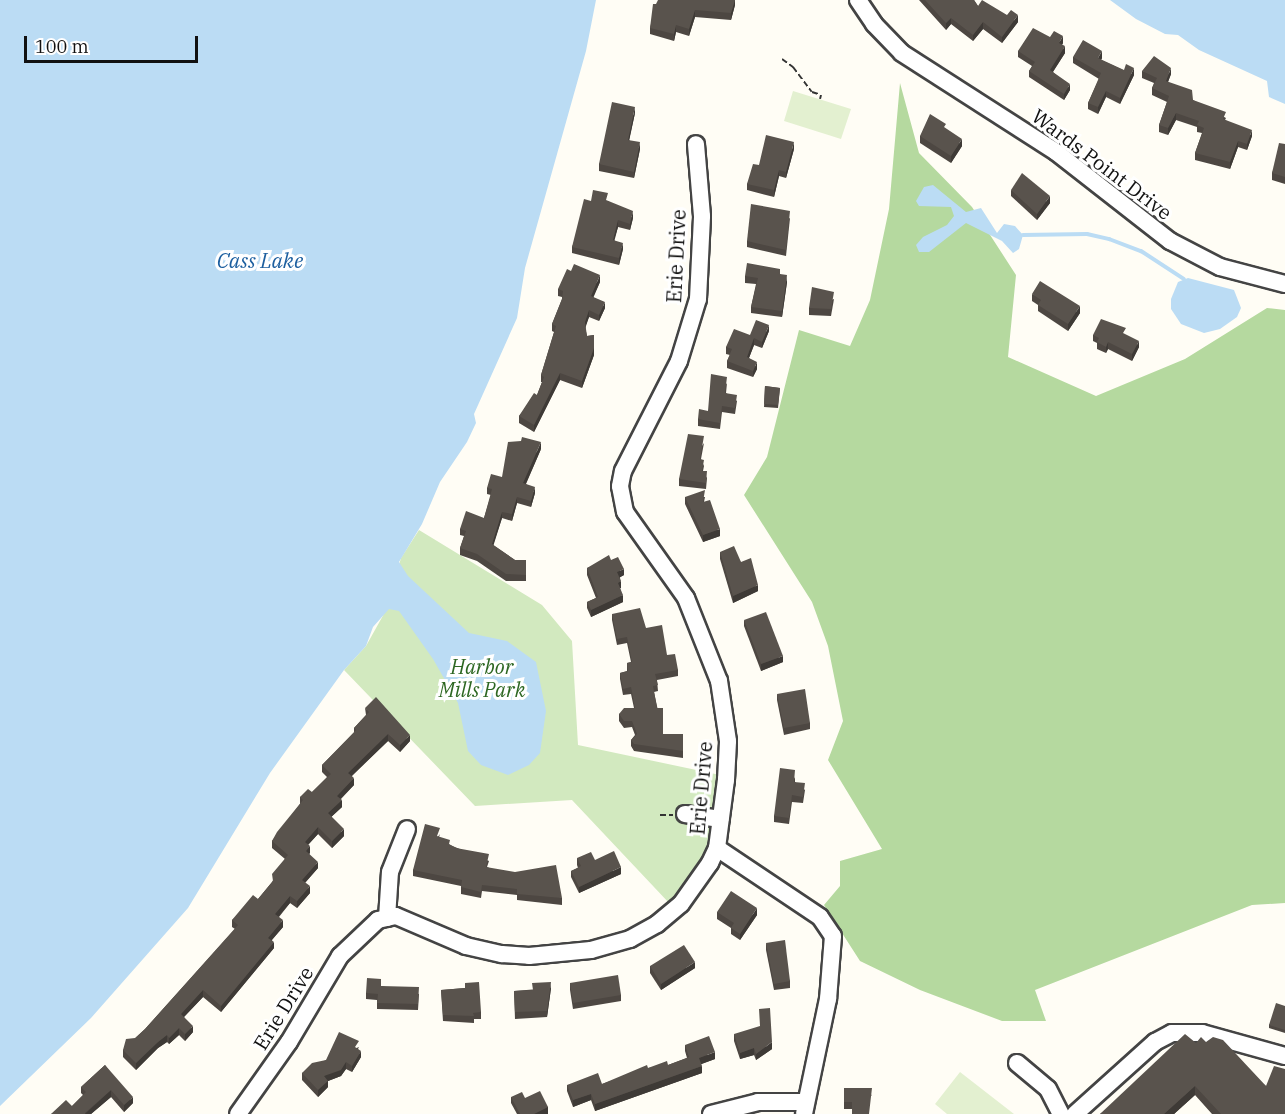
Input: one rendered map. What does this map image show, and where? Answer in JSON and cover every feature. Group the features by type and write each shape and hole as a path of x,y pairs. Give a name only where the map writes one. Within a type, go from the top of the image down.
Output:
{"street":[{"name":"Wards Point Drive","path":"858,0 874,24 902,53 1056,152 1170,241 1221,267 1285,284"},
{"name":"Erie Drive","path":"238,1114 288,1042 340,956 358,936 387,918 396,916 466,946 502,954 529,956 611,946 657,924 681,904 717,848 728,741 719,681 686,598 625,512 620,486 623,471 679,360 698,299 702,216 696,144"},
{"path":"686,814 721,819"},
{"path":"387,918 390,872 407,829"},
{"path":"711,1114 758,1102 805,1108 828,999 833,936 820,916 717,848"},
{"path":"1076,1114 1155,1042 1172,1033 1202,1032 1285,1056"},
{"path":"1017,1063 1048,1089 1061,1114"}],"path":[{"path":"782,59 793,67 812,92 821,95 820,99"}],"green space":[{"path":"900,83 919,153 972,207 1016,275 1008,357 1096,396 1185,359 1267,308 1285,310 1285,903 1252,905 1035,990 1046,1021 1002,1021 920,990 860,961 824,905 840,886 840,861 882,849 828,760 843,721 828,646 812,602 744,495 767,457 799,330 850,346 870,300 889,209"},
{"path":"793,91 851,109 841,139 784,121"},
{"name":"Harbor Mills Park","path":"419,530 542,605 572,641 578,745 720,775 706,856 670,904 572,800 475,806 344,670 366,646 385,612 401,558"},
{"path":"960,1072 1014,1114 947,1114 935,1104"}],"water":[{"name":"Cass Lake","path":"0,0 596,0 586,51 525,268 517,318 474,414 476,423 467,442 440,482 422,524 399,562 408,576 469,633 507,641 536,662 546,711 540,753 529,765 508,775 481,765 468,751 458,703 433,659 399,611 389,609 373,627 366,646 344,670 270,773 188,908 91,1018 0,1106"},
{"path":"1110,0 1285,0 1285,104 1269,97 1267,81 1199,50 1178,35 1165,34 1136,19"},
{"path":"933,185 966,212 981,208 997,233 1004,224 1015,226 1023,235 1019,249 1013,253 1002,241 966,223 929,252 919,252 916,245 923,237 947,225 954,216 951,207 919,206 916,201 924,187"},
{"path":"1188,278 1234,290 1241,308 1237,317 1220,329 1204,333 1181,324 1171,309 1171,299 1178,282"}],"building":[{"path":"658,0 735,0 731,13 695,10 689,29 676,25 674,34 650,28 653,4 656,4"},
{"path":"925,0 974,0 978,6 982,0 1007,15 1011,10 1018,15 1002,37 983,22 973,35 951,18 946,23"},
{"path":"1033,28 1050,37 1054,31 1063,36 1059,43 1065,46 1050,70 1070,84 1064,94 1029,71 1035,62 1018,51"},
{"path":"1083,40 1102,51 1098,58 1124,70 1126,64 1134,68 1120,98 1106,91 1098,107 1088,103 1101,73 1073,57"},
{"path":"1154,56 1171,68 1166,81 1192,90 1193,100 1226,112 1223,119 1252,130 1247,144 1238,141 1230,162 1195,153 1204,128 1197,125 1199,121 1176,113 1168,128 1159,125 1169,96 1152,88 1157,78 1142,71"},
{"path":"612,102 635,107 628,140 640,142 634,172 599,164"},
{"path":"930,114 946,124 944,127 962,139 951,156 920,136"},
{"path":"766,135 794,142 786,172 779,170 774,190 747,184 753,164 759,165"},
{"path":"1279,143 1285,144 1285,177 1272,173"},
{"path":"1022,173 1050,196 1037,214 1011,190"},
{"path":"593,190 608,193 606,200 633,211 630,224 618,220 613,240 623,243 619,258 572,247 584,199 591,201"},
{"path":"751,204 790,211 786,250 747,241"},
{"path":"747,263 780,269 780,274 787,275 782,311 751,307 758,278 745,276"},
{"path":"574,264 600,275 591,296 605,302 599,315 589,310 585,322 587,336 594,335 594,348 582,381 560,373 534,425 519,416 534,393 537,395 544,377 541,375 556,326 552,324 562,299 563,291 558,289 567,269 571,271"},
{"path":"1040,281 1080,306 1068,324 1038,305 1041,300 1032,294"},
{"path":"812,287 834,292 831,309 809,308"},
{"path":"1101,319 1126,328 1123,333 1139,341 1132,354 1108,342 1106,347 1097,342 1099,338 1093,335"},
{"path":"756,320 769,325 762,342 754,338 747,357 757,362 753,371 727,361 732,349 726,347 734,329 750,335"},
{"path":"711,374 727,377 725,393 737,395 735,408 722,406 720,423 698,419 699,409 708,411"},
{"path":"765,386 780,388 778,405 764,404"},
{"path":"688,434 704,436 700,459 704,460 702,471 707,471 706,483 679,479"},
{"path":"522,437 541,442 523,483 535,487 531,501 517,497 512,514 502,512 492,544 515,560 526,560 526,575 506,574 477,554 460,548 466,531 460,529 466,511 484,518 492,489 487,488 491,474 502,477 508,442 521,441"},
{"path":"705,490 703,502 710,500 720,529 703,535 685,497"},
{"path":"734,546 741,562 751,558 758,585 733,596 720,552"},
{"path":"609,555 611,560 618,557 624,569 617,572 621,581 618,583 623,595 591,610 587,602 598,597 587,568"},
{"path":"640,608 646,628 662,625 667,655 675,654 678,670 655,674 658,685 653,686 657,708 663,708 663,734 683,734 683,751 634,744 631,740 637,734 632,721 624,721 619,714 624,708 635,708 631,687 623,689 620,673 628,671 627,663 632,662 627,637 617,639 612,614"},
{"path":"766,612 783,656 761,664 744,620"},
{"path":"805,689 810,723 784,728 777,694"},
{"path":"376,697 410,735 400,745 388,734 348,773 354,778 337,796 342,800 328,813 344,829 332,841 318,827 305,842 310,846 306,851 318,862 302,880 310,886 297,901 290,896 275,914 283,920 268,938 274,942 221,1006 203,990 181,1014 193,1026 185,1034 179,1028 169,1038 167,1035 136,1063 123,1050 126,1039 135,1038 145,1029 238,925 232,920 253,895 258,899 273,881 272,874 288,855 272,841 277,832 303,800 300,797 308,789 312,792 331,774 322,765 356,730 354,728 369,712 365,708"},
{"path":"780,768 795,770 794,782 805,783 803,797 792,795 789,818 774,816"},
{"path":"425,824 440,828 437,836 450,840 449,844 456,848 489,854 486,867 515,872 556,865 562,898 517,894 517,889 482,885 481,892 461,887 462,880 413,870"},
{"path":"614,851 621,867 579,887 571,871 581,866 577,858 591,852 595,860"},
{"path":"731,891 757,908 740,934 731,928 734,923 717,912"},
{"path":"785,940 790,981 774,984 766,943"},
{"path":"684,945 695,962 661,984 650,966"},
{"path":"618,975 621,995 573,1003 570,983"},
{"path":"367,978 381,979 381,986 419,987 418,1004 377,1003 378,994 366,993"},
{"path":"479,982 481,1012 473,1013 474,1016 443,1015 441,990 465,988 465,983"},
{"path":"551,982 547,1011 515,1012 514,991 533,990 532,983"},
{"path":"1276,1003 1285,1006 1285,1030 1269,1025"},
{"path":"770,1008 772,1042 756,1054 754,1048 740,1053 734,1034 760,1026 759,1009"},
{"path":"339,1032 359,1041 355,1047 361,1051 352,1066 346,1062 341,1070 324,1076 328,1081 318,1090 302,1073 312,1063 326,1060"},
{"path":"1185,1034 1196,1043 1201,1037 1206,1042 1213,1037 1223,1040 1266,1086 1274,1066 1285,1069 1285,1114 1221,1114 1195,1086 1164,1114 1100,1114"},
{"path":"709,1036 715,1052 699,1058 702,1066 595,1104 591,1094 573,1100 567,1085 598,1073 602,1084 647,1065 648,1068 667,1061 668,1065 689,1057 685,1045"},
{"path":"105,1065 133,1097 124,1105 111,1090 85,1114 51,1114 66,1100 72,1106 86,1092 81,1087"},
{"path":"844,1088 872,1088 869,1114 852,1114 852,1102 844,1102"},
{"path":"540,1091 548,1107 534,1114 520,1114 511,1097 522,1092 525,1098"}],"waterway":[{"path":"1023,235 1087,234 1109,239 1141,251 1184,279"}]}
